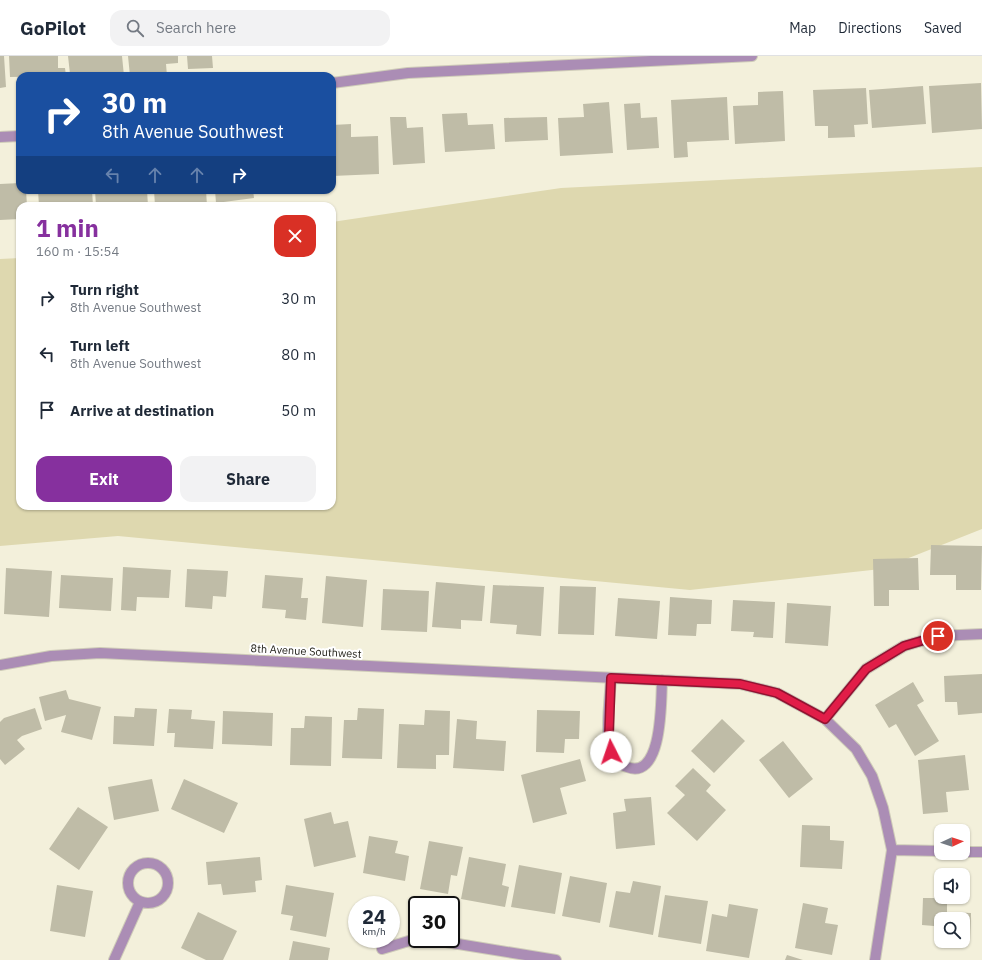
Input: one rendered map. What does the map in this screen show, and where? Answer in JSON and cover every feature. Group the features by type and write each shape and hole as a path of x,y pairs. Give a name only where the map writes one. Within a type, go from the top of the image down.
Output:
{"street":[{"path":"336,82 408,73 752,56"},
{"path":"0,137 16,136"},
{"path":"825,719 866,669 904,646 938,636 982,634"},
{"name":"8th Avenue Southwest","path":"0,665 51,656 100,653 740,684 777,693 825,719 856,749 872,776 883,808 892,850"},
{"path":"611,678 609,734 611,752 616,761 621,765 632,769 643,766 650,761 654,750 658,736 662,680"},
{"path":"875,960 892,850 934,851"},
{"path":"970,852 982,852"},
{"path":"143,863 157,864 167,874 168,888 165,895 154,903 140,902 130,892 128,885 131,872 143,863"},
{"path":"114,960 140,902"},
{"path":"382,949 412,940 440,941 556,960"}],"shaded area":[{"path":"982,167 982,529 881,569 690,590 118,536 0,546 0,259 16,258 16,510 336,510 336,221 561,188"}],"building":[{"path":"0,56 4,56 6,87 0,88"},
{"path":"9,56 58,56 58,68 65,68 66,72 16,72 16,77 10,77"},
{"path":"68,56 122,56 124,72 70,72"},
{"path":"128,56 178,56 178,63 166,64 167,72 130,72"},
{"path":"187,56 212,56 213,68 188,69"},
{"path":"981,83 982,129 932,133 929,86"},
{"path":"923,86 926,124 872,128 869,90"},
{"path":"866,88 868,124 854,125 855,137 828,138 828,126 815,126 813,90"},
{"path":"783,91 785,141 735,144 733,106 758,105 758,92"},
{"path":"727,97 729,140 687,142 688,157 674,158 671,100"},
{"path":"609,102 613,153 560,156 558,118 584,117 583,104"},
{"path":"640,103 641,118 657,117 659,148 627,150 624,104"},
{"path":"467,113 468,125 493,124 495,149 445,152 442,114"},
{"path":"390,117 406,117 407,128 423,127 425,163 393,165"},
{"path":"547,117 548,140 505,142 504,118"},
{"path":"351,124 351,137 378,136 379,174 336,176 336,125"},
{"path":"16,183 16,194 26,194 27,202 16,202 16,219 0,220 0,184"},
{"path":"38,194 92,194 93,202 39,202"},
{"path":"95,194 147,194 148,202 96,202"},
{"path":"154,194 206,194 207,202 155,202"},
{"path":"215,194 254,194 254,198 216,202"},
{"path":"931,545 982,546 981,590 956,590 956,575 930,575"},
{"path":"918,558 919,590 889,590 889,606 874,606 873,559"},
{"path":"123,567 171,570 169,598 137,597 136,611 121,610"},
{"path":"6,568 52,571 49,617 4,614"},
{"path":"187,569 228,571 226,597 213,596 212,609 185,607"},
{"path":"61,575 113,578 111,611 59,608"},
{"path":"265,575 303,578 301,598 308,598 306,620 285,618 286,610 262,608"},
{"path":"326,576 367,580 363,627 322,623"},
{"path":"436,582 485,586 482,621 461,620 461,629 432,627"},
{"path":"493,585 544,587 541,636 516,634 517,625 490,623"},
{"path":"560,586 596,587 594,635 558,634"},
{"path":"383,589 429,591 427,632 381,630"},
{"path":"670,597 712,600 711,624 697,624 696,636 668,635"},
{"path":"618,598 660,601 657,639 615,636"},
{"path":"733,600 775,602 773,638 753,637 754,632 731,631"},
{"path":"787,603 831,606 828,646 785,643"},
{"path":"982,674 982,713 958,715 957,702 945,702 944,676"},
{"path":"913,682 924,701 917,705 939,741 915,756 896,724 889,728 875,705"},
{"path":"66,690 69,699 101,707 92,740 61,732 66,715 45,721 39,697"},
{"path":"35,708 42,729 22,736 17,740 25,749 5,765 0,759 0,722 4,718"},
{"path":"135,708 157,709 154,746 113,744 114,716 134,717"},
{"path":"358,708 384,709 382,759 342,758 344,720 357,720"},
{"path":"169,709 192,710 191,719 215,721 213,749 174,747 175,733 167,733"},
{"path":"425,710 450,711 449,755 436,755 436,769 397,768 399,724 424,725"},
{"path":"537,710 580,711 579,739 565,739 564,753 536,752"},
{"path":"223,711 273,713 272,746 222,744"},
{"path":"305,716 332,717 331,766 290,765 291,728 304,728"},
{"path":"457,719 477,721 476,739 506,741 504,771 453,768"},
{"path":"722,719 745,741 714,773 691,751"},
{"path":"783,741 813,779 789,798 759,760"},
{"path":"965,755 969,790 946,792 948,812 923,814 918,760"},
{"path":"580,759 586,781 560,788 567,814 533,823 521,775"},
{"path":"693,768 711,785 706,791 726,810 697,841 667,813 685,795 675,786"},
{"path":"152,779 159,811 114,820 108,787"},
{"path":"184,779 238,803 224,833 171,809"},
{"path":"651,797 655,845 616,849 613,813 626,811 624,799"},
{"path":"78,807 108,827 79,870 49,849"},
{"path":"331,812 334,824 348,821 356,857 314,867 304,819"},
{"path":"802,825 830,826 830,840 844,841 842,869 800,867"},
{"path":"369,836 398,841 395,853 409,856 405,881 363,873"},
{"path":"429,841 463,847 457,876 451,875 448,894 420,889"},
{"path":"260,857 262,880 255,881 256,892 223,895 221,884 208,885 206,862"},
{"path":"469,857 506,864 502,885 509,887 505,907 461,899"},
{"path":"519,865 562,873 555,914 511,907"},
{"path":"570,876 607,883 600,923 562,916"},
{"path":"633,881 661,886 653,935 609,927 616,891 630,893"},
{"path":"57,885 93,891 85,937 50,931"},
{"path":"286,885 334,893 326,937 290,930 293,916 281,914"},
{"path":"665,895 708,901 701,944 658,937"},
{"path":"923,898 934,898 934,904 947,904 947,912 934,912 934,926 922,925"},
{"path":"803,903 828,908 825,923 838,925 832,955 795,948"},
{"path":"729,904 758,909 749,958 706,951 712,914 727,917"},
{"path":"198,912 237,931 223,960 206,960 181,948"},
{"path":"970,913 971,913 970,940"},
{"path":"293,941 330,948 328,960 289,960"},
{"path":"787,955 803,960 785,960"}],"route":[{"path":"611,752 609,734 611,678 740,684 777,693 794,700 825,719 866,669 904,646 938,636"}]}
